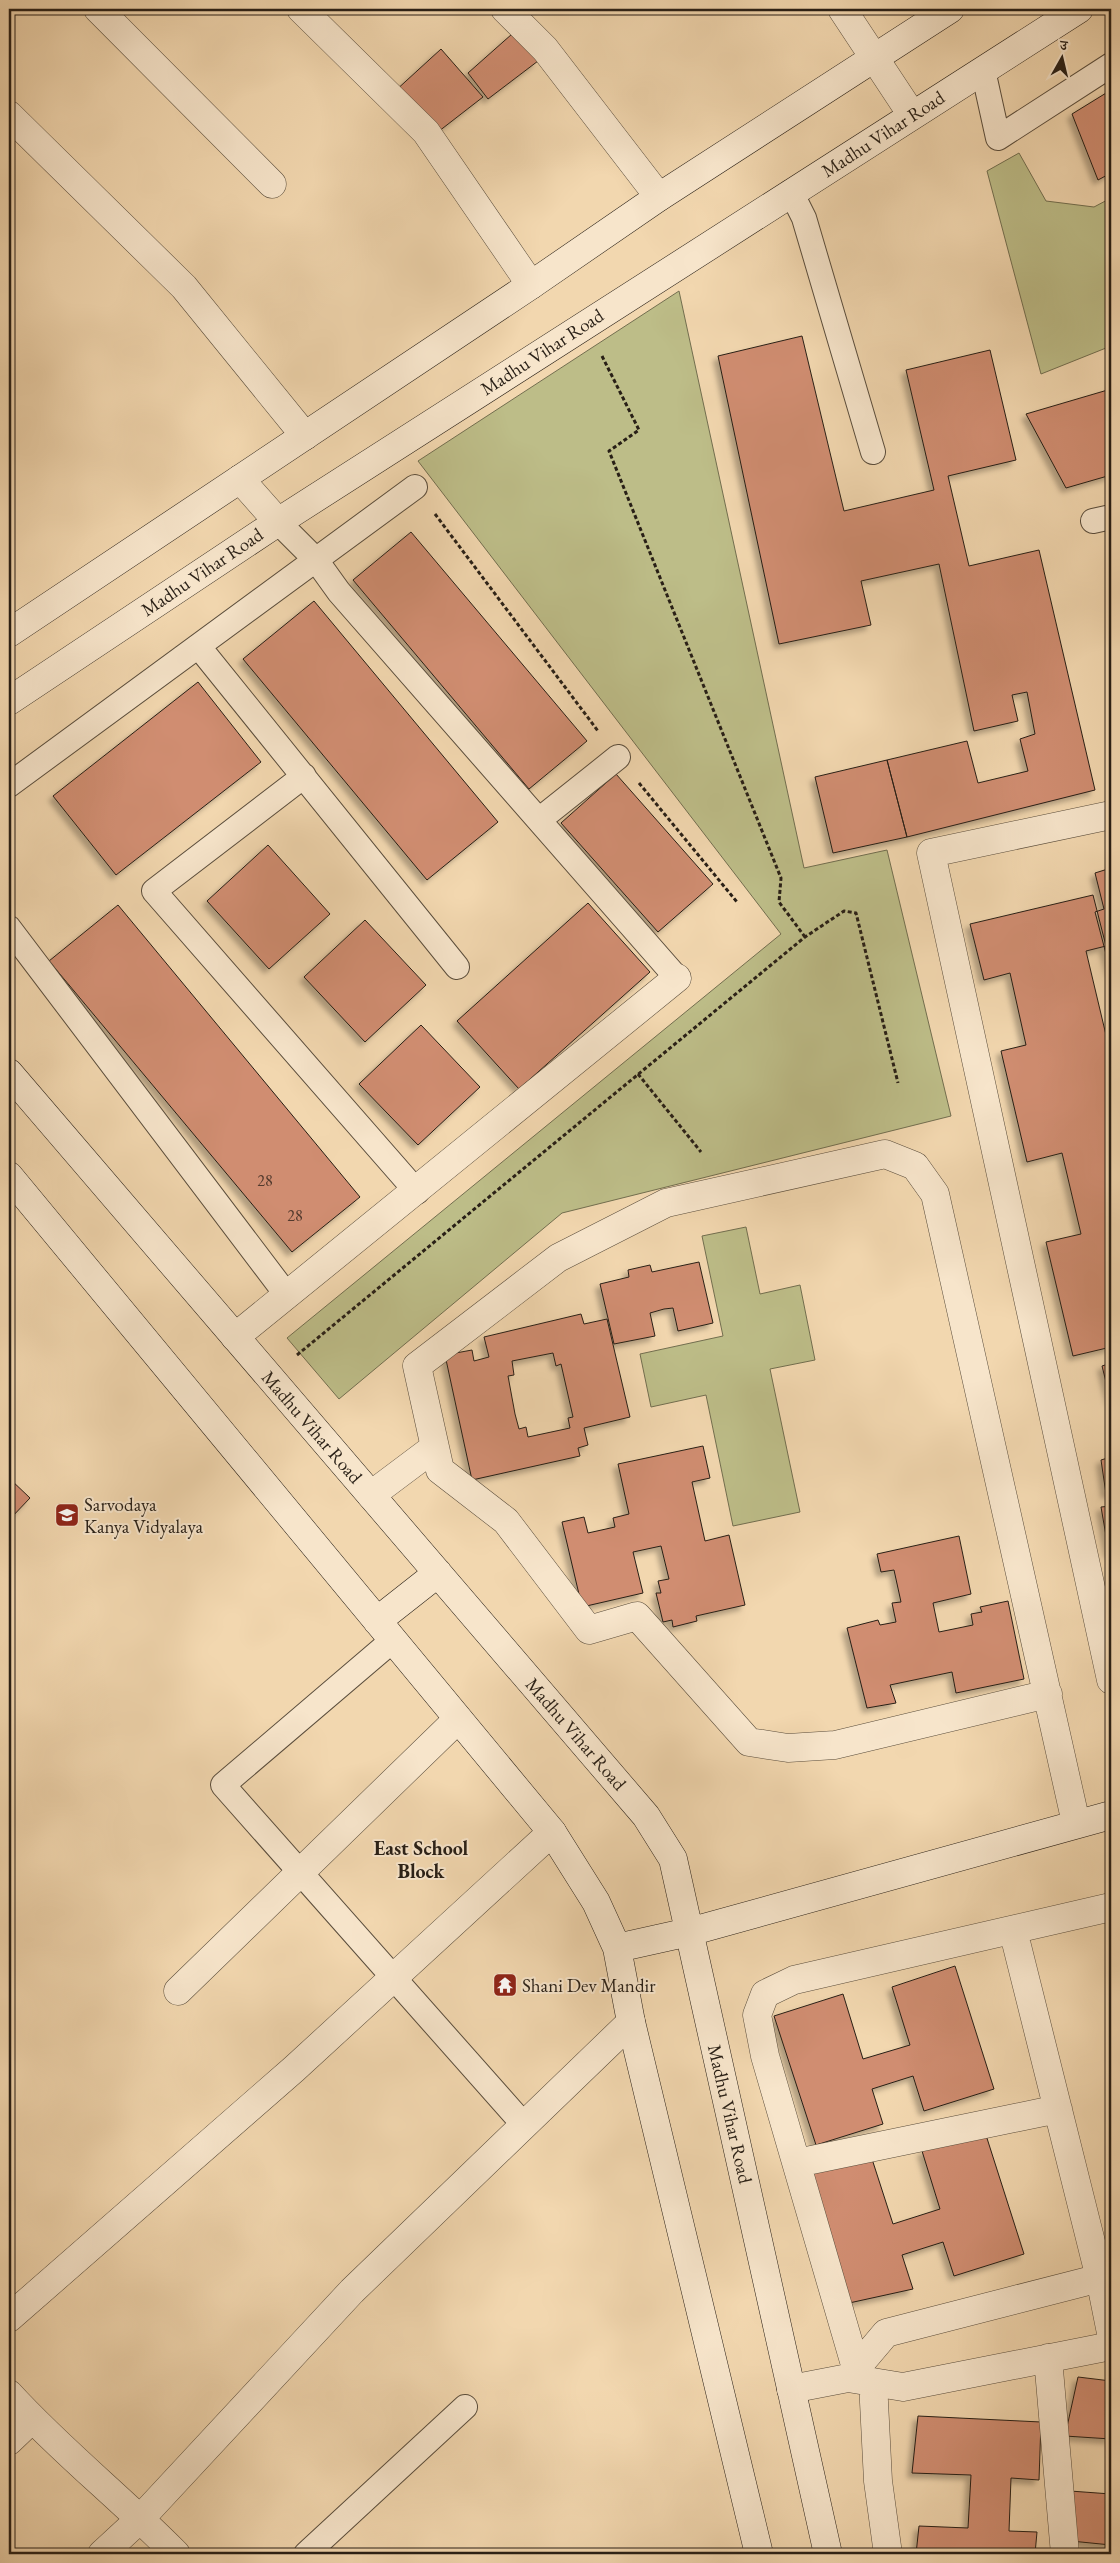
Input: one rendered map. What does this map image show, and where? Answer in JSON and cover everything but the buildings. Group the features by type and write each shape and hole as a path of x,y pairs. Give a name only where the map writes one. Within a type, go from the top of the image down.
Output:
{"street":[{"path":"98,9 272,184"},
{"path":"301,9 426,132 531,285"},
{"path":"505,9 545,49 659,197"},
{"path":"842,9 912,115"},
{"path":"9,634 531,285 659,197 950,9"},
{"name":"Madhu Vihar Road","path":"9,701 278,522 1079,9"},
{"path":"9,116 184,287 305,436"},
{"path":"240,479 278,522"},
{"path":"1111,815 931,853 1111,1680"},
{"path":"235,1337 286,1294 417,1192 677,978"},
{"name":"Madhu Vihar Road","path":"9,1073 646,1816 673,1859 828,2554"},
{"path":"1048,1694 835,1745 788,1748 749,1742 637,1616 589,1630 506,1521 440,1470 417,1366 558,1258 666,1203 885,1154 915,1166 935,1194 1048,1694 1076,1824"},
{"path":"9,1176 552,1832 596,1902 617,1948 631,2022 760,2554"},
{"path":"371,1495 435,1447"},
{"path":"385,1630 438,1573"},
{"path":"178,1991 458,1719"},
{"path":"617,1948 689,1932 1111,1815"},
{"path":"9,2318 294,2070 552,1832"},
{"path":"888,2554 878,2481 859,2376 765,2056 757,2015 766,1994 794,1980 1111,1907"},
{"path":"1013,1930 1100,2278 1111,2333"},
{"path":"102,2554 141,2518 352,2291 631,2022"},
{"path":"797,2163 1058,2109"},
{"path":"859,2376 886,2333 1100,2278"},
{"path":"791,2389 859,2376 903,2387 1111,2346"},
{"path":"1048,2358 1064,2554"},
{"path":"9,2394 32,2419 141,2518 176,2554"},
{"path":"9,2441 32,2419"}],"lane":[{"path":"983,70 998,138 1111,65"},
{"path":"791,192 804,218 873,452"},
{"path":"9,785 415,487"},
{"path":"278,522 316,560 339,592 677,978"},
{"path":"199,646 457,967"},
{"path":"540,820 618,757"},
{"path":"304,776 154,891 417,1192"},
{"path":"9,928 286,1294"},
{"path":"385,1630 223,1785 524,2124"},
{"path":"306,2554 465,2407"}],"path":[{"path":"587,324 639,430 609,452 781,878 779,902 805,937"},
{"path":"415,487 618,757 737,902"},
{"path":"269,1377 805,937 844,911 856,913 898,1083"},
{"path":"638,1074 701,1152"}],"green space":[{"path":"1019,153 1046,201 1094,207 1111,198 1111,346 1041,374 987,171"},
{"path":"679,291 804,868 887,850 951,1116 562,1213 339,1399 287,1338 781,934 418,461"},
{"path":"746,1227 760,1294 800,1285 815,1360 770,1369 800,1512 733,1526 706,1395 651,1407 640,1354 723,1336 702,1236"}],"place":[{"name":"Sarvodaya Kanya Vidyalaya","path":"67,1515"},
{"name":"Shani Dev Mandir","path":"505,1985"}],"district":[{"name":"East School Block","path":"421,1860"}]}
